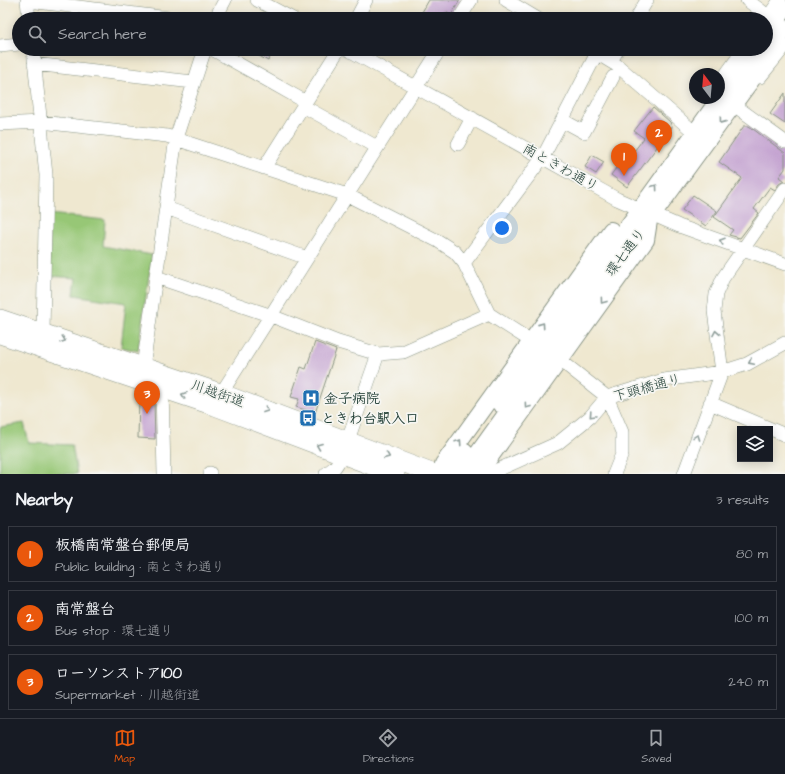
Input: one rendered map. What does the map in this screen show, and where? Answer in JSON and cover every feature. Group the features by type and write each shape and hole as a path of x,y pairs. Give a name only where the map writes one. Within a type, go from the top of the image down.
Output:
{"highway":[{"name":"川越街道","path":"0,319 143,368 217,399 345,447 436,474"},
{"name":"川越街道","path":"0,334 162,388 217,399"},
{"name":"川越街道","path":"345,447 394,474"}],"main road":[{"path":"773,25 785,9"},
{"name":"環七通り","path":"773,47 785,28"},
{"name":"環七通り","path":"450,474 588,291 630,242 694,132 750,56"},
{"name":"環七通り","path":"647,215 734,104 767,56"},
{"path":"436,474 620,219 647,215 646,240 479,474"},
{"name":"環七通り","path":"463,474 588,291"}],"street":[{"path":"219,12 225,0"},
{"path":"257,0 276,4 285,12"},
{"path":"360,12 366,0"},
{"path":"463,12 471,0"},
{"path":"506,0 526,12"},
{"path":"640,12 647,0"},
{"path":"747,0 760,12"},
{"path":"771,12 780,0"},
{"path":"28,12 27,1 119,12"},
{"path":"0,46 12,45"},
{"path":"753,78 762,77 785,46"},
{"path":"33,56 46,174 43,333"},
{"path":"143,368 176,138 202,56"},
{"path":"224,56 377,148"},
{"path":"264,168 335,56"},
{"name":"南ときわ通り","path":"360,56 647,215 785,264"},
{"path":"217,399 269,315 435,56"},
{"path":"464,263 543,157 562,120 591,56"},
{"path":"599,56 694,132"},
{"path":"562,120 584,132 614,69 617,56"},
{"path":"725,76 739,56"},
{"path":"34,64 193,82"},
{"path":"707,115 711,104"},
{"path":"734,104 785,142"},
{"path":"458,144 472,118"},
{"path":"0,124 41,122 167,136 347,195 455,252 464,263 489,314 531,341"},
{"path":"684,474 722,372 715,328 714,311 716,294 723,278 785,189"},
{"path":"166,208 307,258"},
{"path":"156,277 269,315 338,342 378,354 403,352 489,314"},
{"name":"下頭橋通り","path":"479,474 493,472 558,443 590,418 607,397 664,380 722,372 747,364 785,343"},
{"path":"326,474 335,467 345,447 378,354"},
{"path":"560,360 607,397 622,432 622,454 614,474"},
{"path":"162,388 164,474"},
{"path":"710,403 785,436"}],"green space":[{"path":"49,214 105,220 103,246 152,255 138,351 121,347 126,303 74,295 76,278 49,276"},
{"path":"24,423 29,443 72,445 77,474 0,474 0,427"}],"building":[{"path":"429,0 460,0 453,12 422,12"},
{"path":"259,56 270,56 268,61"},
{"path":"785,93 785,124 770,114"},
{"path":"653,107 670,122 672,127 627,187 611,175 619,164 622,167 644,138 634,131"},
{"path":"744,126 749,126 785,153 785,169 779,177 784,181 779,184 775,190 770,187 754,209 759,213 740,238 729,235 733,230 714,217 742,178 719,162"},
{"path":"592,155 604,162 596,174 585,167"},
{"path":"693,195 717,211 706,226 682,210"},
{"path":"315,342 336,350 315,413 296,407 299,399 291,397 301,367 306,369"},
{"path":"139,400 154,404 155,439 138,438"}],"place":[{"name":"南常盤台","path":"659,153"},
{"name":"板橋南常盤台郵便局","path":"624,176"},
{"name":"金子病院","path":"311,398"},
{"name":"ローソンストア100","path":"147,414"},
{"name":"ときわ台駅入口","path":"308,418"}]}
